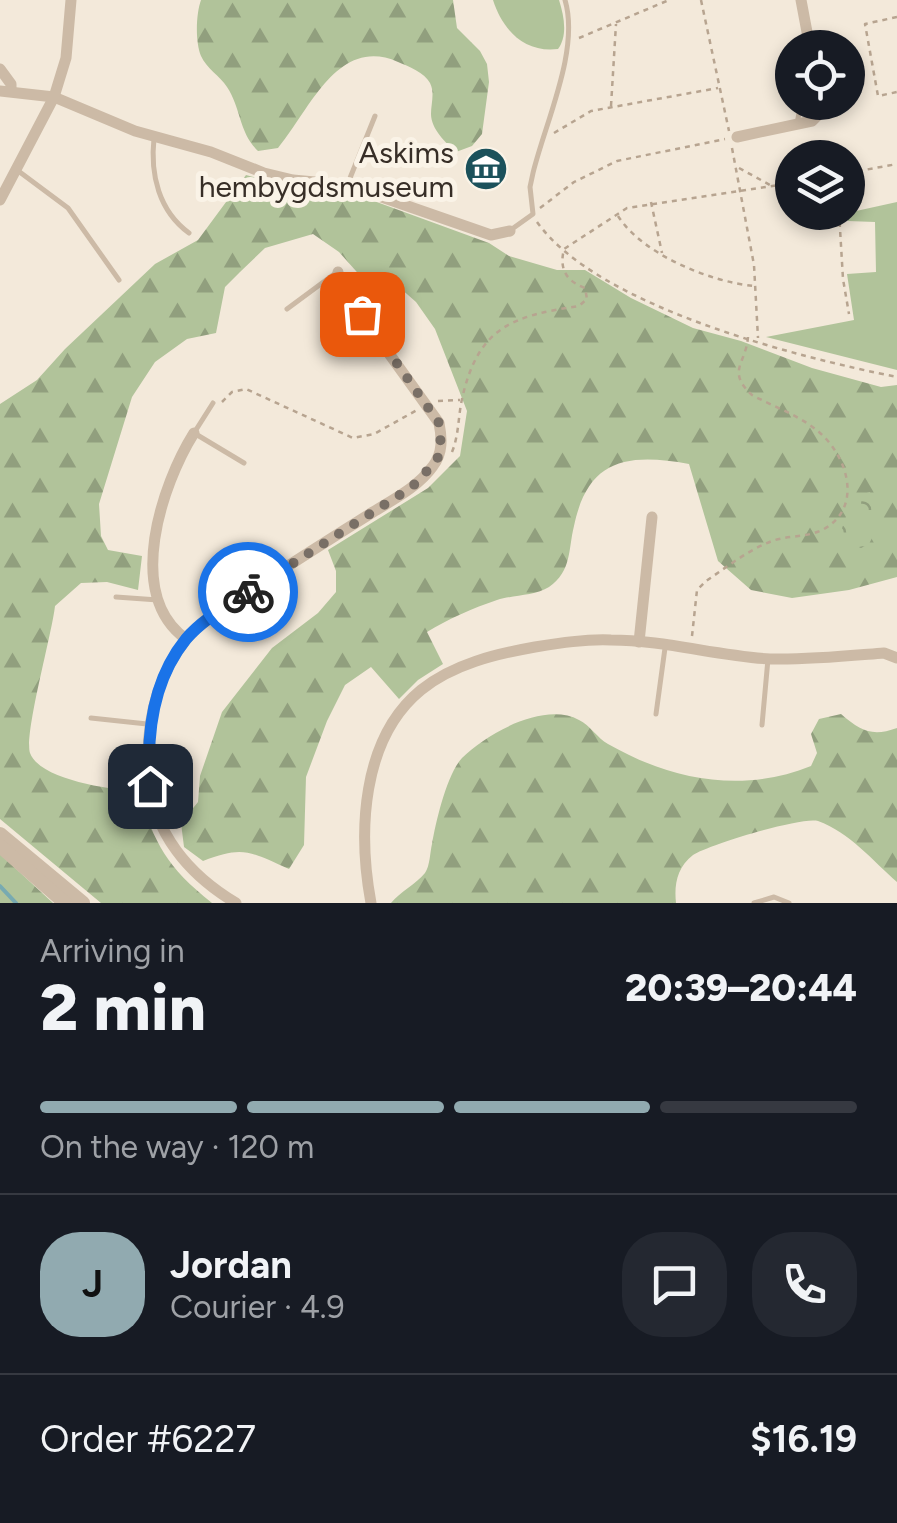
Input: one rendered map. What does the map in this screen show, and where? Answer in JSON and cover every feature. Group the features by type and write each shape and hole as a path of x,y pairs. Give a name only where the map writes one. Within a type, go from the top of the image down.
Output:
{"street":[{"path":"0,200 54,96 66,58 71,0"},
{"path":"801,0 807,30"},
{"path":"0,69 11,84 6,90"},
{"path":"6,90 54,96 154,137 211,152 279,178 347,185 491,234 510,231"},
{"path":"734,137 810,120"},
{"path":"236,903 196,874 160,823 150,786 150,724 166,671 186,639 240,598 412,487 433,466 441,447 439,423 428,404 340,284 338,272"},
{"path":"186,639 173,628 159,600 154,564 159,508 177,460 194,433"},
{"path":"640,642 652,518"},
{"path":"371,903 364,816 370,782 391,727 421,690 467,665 508,652 587,640 640,642 768,658 884,653 897,658"},
{"path":"0,834 82,903"},
{"path":"0,846 65,903"}],"lane":[{"path":"510,231 533,214 530,187 568,42 569,13 565,0"},
{"path":"347,185 375,116"},
{"path":"797,120 797,124"},
{"path":"154,137 152,158 160,194 170,217 190,233"},
{"path":"17,170 68,208 119,280"},
{"path":"287,308 338,272"},
{"path":"215,407 194,433 244,463"},
{"path":"116,597 159,600"},
{"path":"656,714 666,645"},
{"path":"762,725 768,658"},
{"path":"91,718 150,724"},
{"path":"754,903 774,897 789,903"}],"path":[{"path":"568,42 670,0"},
{"path":"702,0 734,137 755,286 758,340"},
{"path":"897,17 865,24 878,96 897,92"},
{"path":"611,108 616,23"},
{"path":"544,136 590,111 720,88"},
{"path":"734,137 617,161 574,182 533,214 540,226 588,268 664,310 897,377"},
{"path":"865,170 897,164"},
{"path":"736,168 770,186"},
{"path":"564,248 627,208 775,185"},
{"path":"651,202 662,254"},
{"path":"617,215 625,227 662,254 702,274 755,286"},
{"path":"840,230 850,314"},
{"path":"433,466 439,468 454,450 462,400 477,358 504,327 527,315 579,306 588,299 585,288 572,283 565,274 564,248"},
{"path":"691,648 698,590 706,581 757,548 780,538 818,532 846,514 847,478 820,432 742,386 738,376 748,337"},
{"path":"215,407 226,396 246,389 352,438 374,434 428,404 462,400"}],"green space":[{"path":"201,0 453,0 457,28 487,64 489,82 482,134 472,146 456,152 434,125 428,79 407,66 377,56 358,59 341,68 278,148 258,151 247,136 227,87 201,56 197,28"},
{"path":"493,0 559,0 564,32 558,49 535,47 517,38"},
{"path":"246,175 363,197 489,243 509,256 557,270 585,270 693,328 812,368 881,387 897,385 897,577 849,590 792,598 751,590 718,561 689,464 647,460 614,466 589,486 580,504 568,560 562,574 549,587 488,603 427,632 443,664 418,680 399,699 371,667 345,685 306,777 304,845 289,869 238,852 203,861 184,847 181,823 198,802 200,776 222,712 272,648 318,613 336,592 336,571 328,550 428,488 460,456 467,411 435,329 416,302 391,280 364,280 339,252 313,234 265,248 225,287 216,333 187,339 155,362 132,397 99,504 101,536 108,550 142,556 138,590 107,582 81,583 55,606 31,726 30,753 36,762 62,777 138,791 164,854 212,903 101,903 0,819 0,404 37,380 155,264 198,240"},
{"path":"897,202 897,370 766,337 854,320 847,274 876,272 875,222 865,222 865,209"},
{"path":"870,492 873,508 881,520 869,544 861,548 843,540 840,534 846,517 862,508 860,495"},
{"path":"841,714 867,731 897,728 897,882 840,832 818,821 809,821 755,832 693,855 678,877 676,903 391,903 427,870 439,811 457,765 485,739 516,723 533,717 565,715 583,722 608,744 657,767 733,781 785,775 811,766 817,753 811,734 819,719"},
{"path":"0,854 53,903 0,903"}],"waterway":[{"path":"0,886 16,903"}],"way so far":[{"path":"248,592 412,487 437,460 442,434 439,423 362,314"}],"place":[{"name":"Askims hembygdsmuseum","path":"486,169"}],"route":[{"path":"150,786 150,724 166,671 186,639 248,592"}]}
